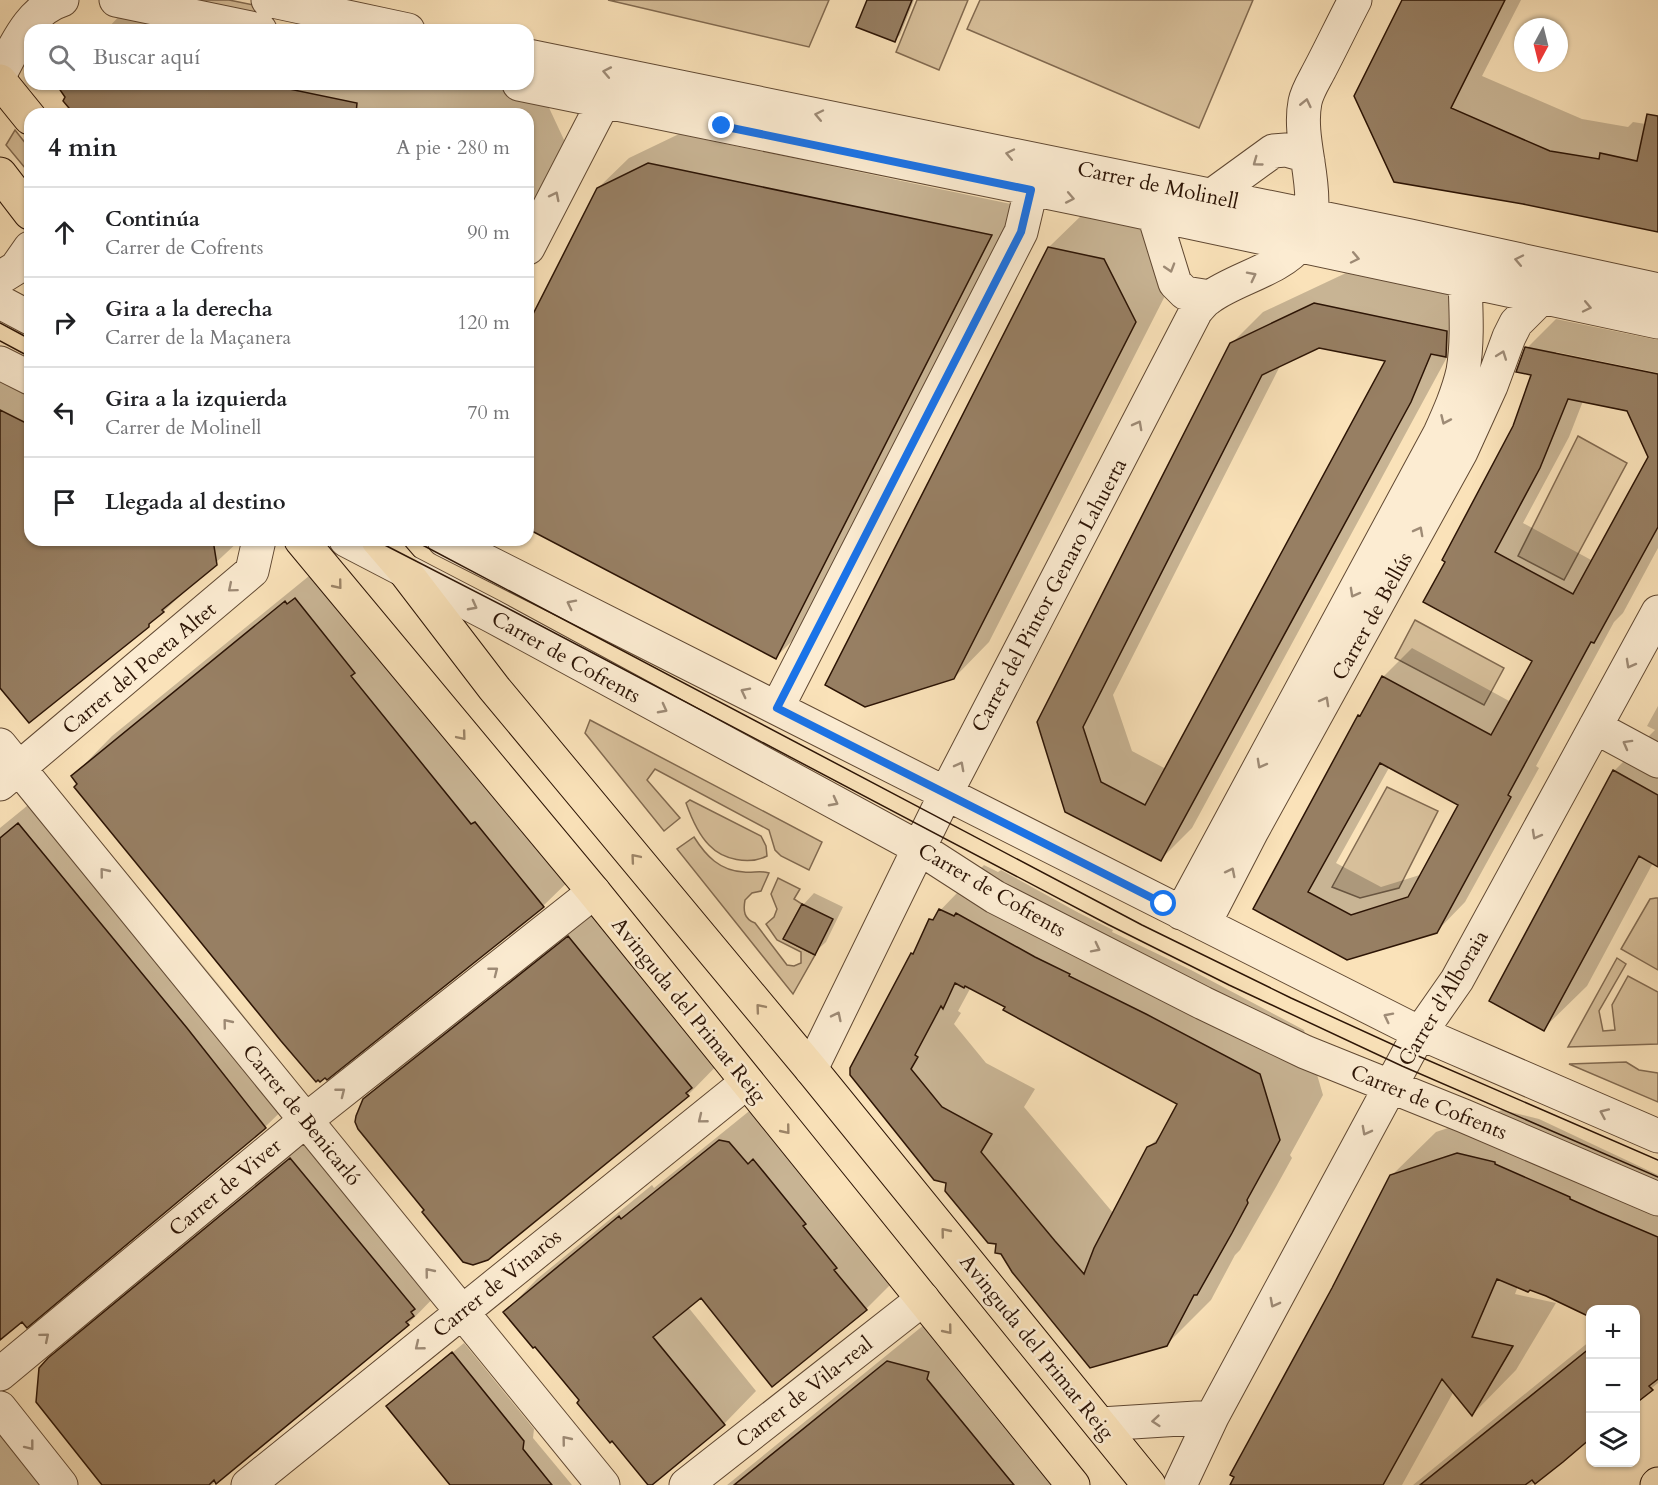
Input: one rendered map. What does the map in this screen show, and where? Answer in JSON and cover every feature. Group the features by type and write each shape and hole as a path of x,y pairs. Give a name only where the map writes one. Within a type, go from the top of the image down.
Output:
{"main road":[{"path":"0,81 24,111"},
{"path":"0,174 24,205"},
{"name":"Avinguda del Primat Reig","path":"306,546 594,892 1073,1485"},
{"name":"Avinguda del Primat Reig","path":"384,546 494,688 811,1069 1149,1485"}],"street":[{"path":"30,24 41,11 62,0"},
{"path":"116,0 231,24"},
{"path":"268,0 380,24"},
{"path":"1304,232 1312,193 1302,124 1305,100 1355,0"},
{"path":"0,74 24,32"},
{"name":"Carrer de Molinell","path":"534,60 561,78 604,101 653,97 1031,190 1154,215 1304,232 1410,236 1658,290"},
{"name":"Carrer de Molinell","path":"534,82 561,78 653,97 1211,196 1304,232 1465,281 1658,322"},
{"path":"534,236 604,101"},
{"path":"1211,196 1273,151 1286,150 1300,154 1308,161"},
{"path":"777,708 1021,232 1031,190"},
{"name":"Carrer de Molinell","path":"1154,215 1175,283 1185,293 1210,297"},
{"name":"Carrer del Pintor Genaro Lahuerta","path":"811,1069 945,795 1196,311 1210,297 1271,266 1304,232"},
{"path":"0,278 16,268 24,257"},
{"name":"Carrer de Bellús","path":"1465,281 1466,350 1472,393"},
{"name":"Carrer de Bellús","path":"1192,918 1242,825 1456,462 1472,393 1516,323 1541,298"},
{"path":"0,302 24,315"},
{"path":"0,363 24,375"},
{"name":"Carrer del Poeta Altet","path":"6,766 252,571 258,546"},
{"name":"Carrer de Cofrents","path":"358,546 919,848 995,897 1192,998 1305,1052 1658,1199"},
{"path":"456,546 1420,1033 1658,1136"},
{"name":"Carrer d'Alboraia","path":"1180,1485 1212,1417 1420,1033 1457,980 1658,612"},
{"path":"1595,727 1658,761"},
{"name":"Carrer de Benicarló","path":"6,766 306,1120 603,1485"},
{"name":"Carrer de Viver","path":"0,1374 306,1120 594,892"},
{"name":"Carrer de Vinaròs","path":"248,1485 747,1082"},
{"name":"Carrer de Vila-real","path":"686,1485 923,1299"},
{"path":"0,1408 61,1485"},
{"path":"1101,1424 1212,1417"}],"shaded area":[{"path":"188,0 229,0 346,24 305,24"},
{"path":"608,0 829,0 809,47"},
{"path":"917,0 968,0 939,70 896,52"},
{"path":"980,0 1253,0 1199,128 967,29"},
{"path":"15,130 24,141 24,167 6,145"},
{"path":"1578,436 1627,463 1564,580 1518,556"},
{"path":"1415,620 1504,668 1484,705 1395,658"},
{"path":"590,720 822,842 809,870 781,856 775,850 769,830 655,769 647,780 680,818 664,831 585,733"},
{"path":"1387,787 1438,811 1399,888 1360,898 1332,887"},
{"path":"690,800 761,836 766,846 767,856 760,859 736,860 715,850 705,841 696,826 686,803"},
{"path":"694,837 714,861 728,869 769,873 761,891 752,893 745,900 745,914 755,923 787,965 794,966 801,963 801,952 777,940 766,924 774,917 777,909 771,894 778,878 800,889 794,899 802,904 784,939 815,955 793,994 677,849"},
{"path":"1658,898 1658,970 1621,949 1650,899"},
{"path":"1617,958 1626,964 1599,1011 1603,1031 1615,1030 1612,1005 1628,976 1658,992 1658,1044 1568,1047"},
{"path":"1626,1062 1639,1070 1658,1073 1658,1102 1569,1064"}],"building":[{"path":"867,0 912,0 895,42 856,27"},
{"path":"1402,0 1505,0 1451,108 1550,151 1599,159 1600,153 1637,161 1647,114 1658,116 1658,232 1523,204 1394,182 1354,96"},
{"path":"60,90 294,90 357,103 357,108 69,108 63,101 65,97"},
{"path":"648,163 992,235 776,659 534,532 534,312 597,188"},
{"path":"1048,247 1104,259 1136,322 954,679 865,707 825,685"},
{"path":"1314,303 1447,331 1446,357 1431,354 1411,402 1161,861 1065,812 1037,722 1230,343","holes":["1319,348 1385,361 1145,805 1101,782 1083,727 1262,375"]},
{"path":"1525,347 1658,374 1658,527 1594,643 1591,642 1437,933 1347,960 1253,909 1358,715 1360,716 1382,676 1491,735 1532,661 1423,602 1445,562 1442,560 1513,426 1531,375 1516,372","holes":["1568,399 1627,411 1648,457 1573,594 1495,552 1540,468","1380,763 1458,805 1408,897 1351,915 1308,892"]},
{"path":"0,410 24,422 24,546 214,546 217,565 162,610 164,612 149,624 149,627 29,723 0,688"},
{"path":"295,598 355,673 351,676 471,824 475,822 544,907 327,1080 325,1078 320,1082 318,1080 316,1082 281,1041 74,787 77,784 71,776 285,601 287,604"},
{"path":"1613,770 1658,795 1658,867 1639,856 1544,1031 1489,1001"},
{"path":"18,823 266,1128 27,1328 22,1322 0,1340 0,838"},
{"path":"802,904 833,919 815,955 783,939"},
{"path":"939,909 954,916 956,913 1070,974 1069,976 1260,1074 1280,1140 1247,1200 1248,1203 1232,1233 1197,1295 1194,1295 1167,1346 1090,1368 1012,1272 1001,1254 995,1253 996,1244 988,1243 945,1191 946,1183 934,1180 850,1075 850,1068 911,953 913,954 929,919 933,920","holes":["955,983 964,988 965,986 1005,1007 1003,1010 1177,1104 1156,1143 1147,1147 1094,1248 1084,1274 981,1152 992,1134 942,1107 911,1069 918,1057 915,1055 941,1006 943,1009"]},
{"path":"568,936 692,1088 686,1093 689,1096 488,1260 473,1265 463,1262 358,1129 355,1122 356,1116 363,1099"},
{"path":"719,1140 729,1142 748,1164 753,1159 806,1224 803,1226 837,1268 834,1270 867,1310 772,1387 701,1298 653,1337 725,1425 652,1485 648,1485 612,1441 610,1443 577,1403 579,1400 503,1312 619,1216 621,1219"},
{"path":"1457,1153 1495,1162 1570,1199 1658,1237 1658,1379 1649,1386 1653,1390 1640,1400 1640,1305 1586,1305 1586,1315 1546,1296 1530,1290 1528,1292 1497,1279 1472,1337 1513,1346 1472,1416 1442,1379 1383,1485 1230,1485 1234,1477 1230,1475 1332,1288 1390,1175"},
{"path":"290,1158 415,1309 411,1312 414,1316 406,1322 409,1325 216,1484 214,1480 209,1485 102,1485 36,1402 39,1368 48,1358"},
{"path":"1586,1351 1586,1442 1563,1462 1535,1484 1532,1480 1525,1485 1420,1485"},
{"path":"452,1352 524,1441 523,1449 552,1485 450,1485 386,1406"},
{"path":"887,1361 929,1372 927,1379 1014,1485 734,1485"}],"tram line":[{"path":"0,323 24,336"},
{"path":"0,341 24,354"},
{"path":"387,546 1109,925 1229,985 1402,1066 1658,1177"},
{"path":"424,546 1142,925 1291,998 1409,1052 1658,1160"}],"route":[{"path":"722,126 1031,190 1021,232 777,708 1164,904"}]}
